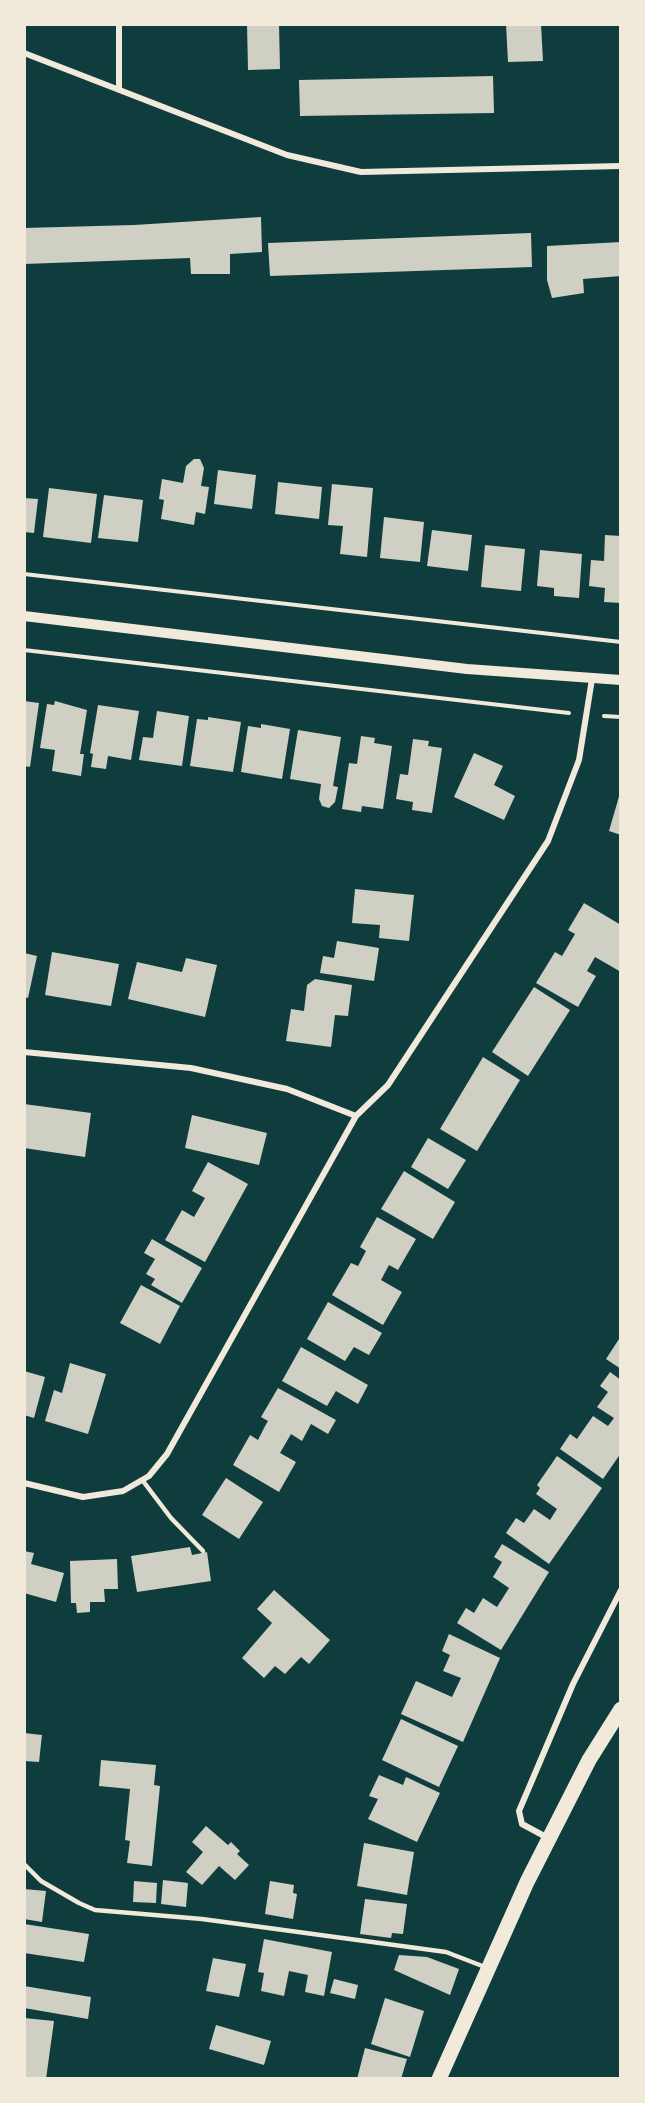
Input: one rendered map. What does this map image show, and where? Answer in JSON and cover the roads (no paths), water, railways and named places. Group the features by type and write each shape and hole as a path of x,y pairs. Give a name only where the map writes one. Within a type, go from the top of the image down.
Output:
{"main road":[{"path":"439,2079 548,1839 589,1760 621,1709"}],"street":[{"path":"119,24 119,89"},
{"path":"24,53 287,155 361,172 621,166"},
{"path":"24,616 467,669 621,680"},
{"path":"24,1483 83,1497 123,1491 143,1481 167,1454 356,1116 388,1085 548,841 579,760 592,679"},
{"path":"24,1052 191,1068 287,1089 356,1116"},
{"path":"548,1839 522,1824 519,1810 573,1684 621,1590"}],"lane":[{"path":"143,1481 171,1518 203,1551"},
{"path":"24,1864 41,1881 79,1904 95,1910 202,1919 446,1952 487,1969"}]}
